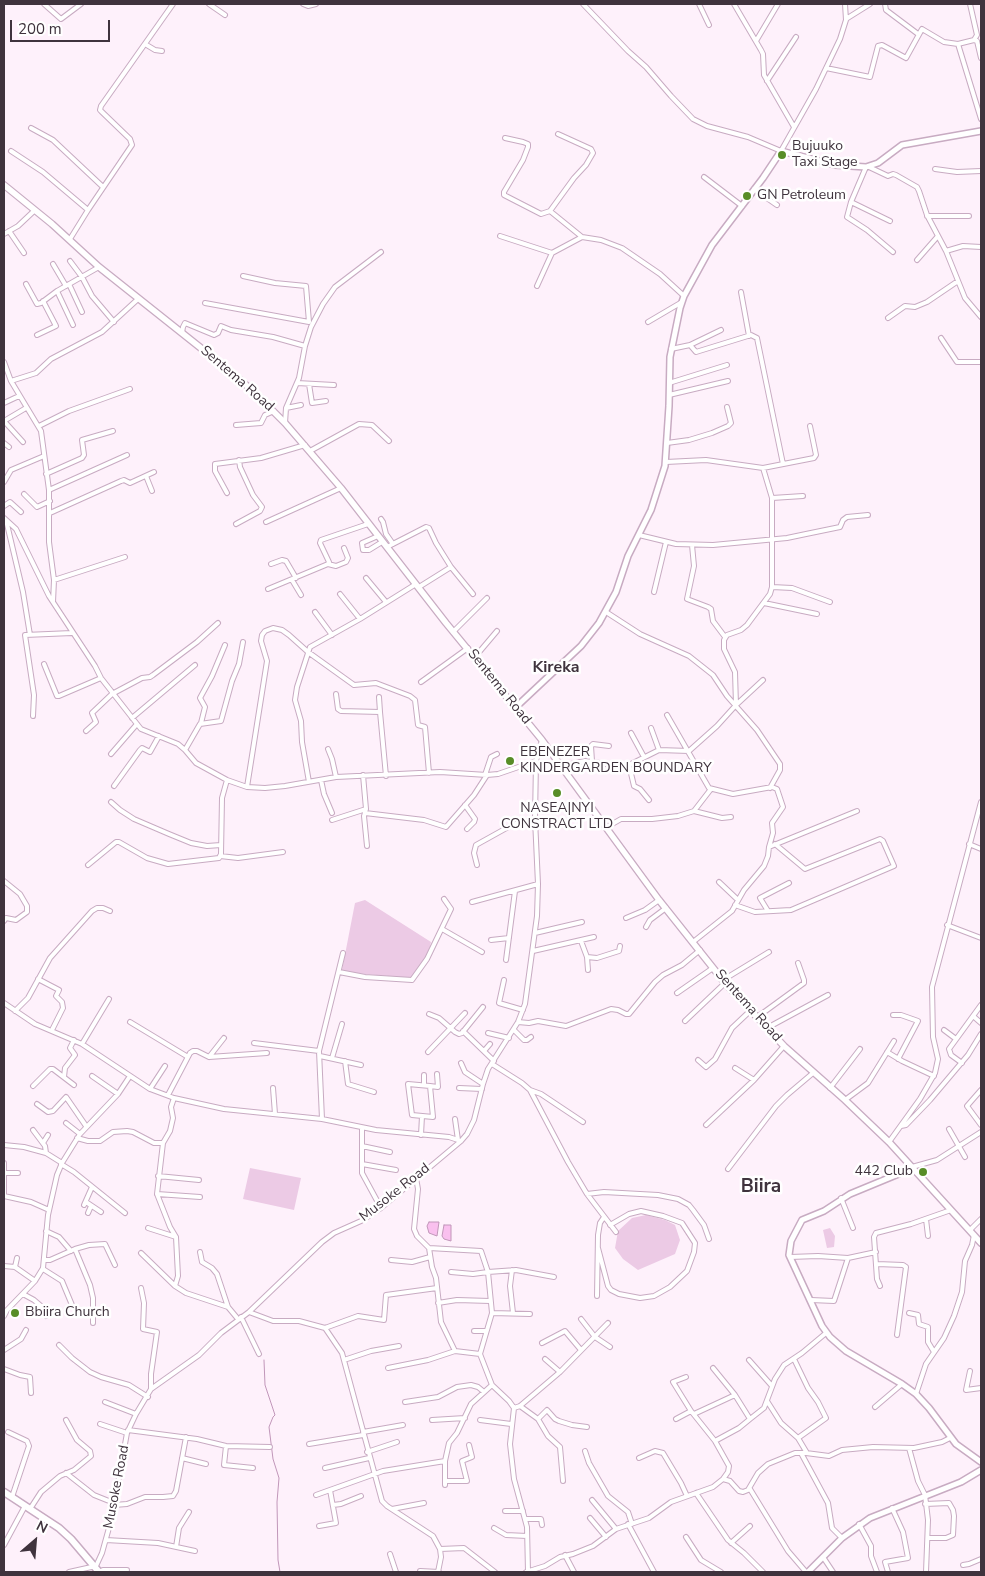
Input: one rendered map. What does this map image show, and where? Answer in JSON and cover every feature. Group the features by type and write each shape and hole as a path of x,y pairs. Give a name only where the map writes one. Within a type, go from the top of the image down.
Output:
{"main road":[{"name":"Sentema Road","path":"4,185 99,267 226,368 274,411 306,445 342,488 384,545 453,632 468,648 564,768 659,900 724,982 784,1046 889,1142 981,1244"},
{"path":"4,1492 59,1528 98,1570"}],"street":[{"path":"44,4 61,20 81,4"},
{"path":"70,240 132,145 130,139 102,112 101,106 173,4"},
{"path":"209,4 225,15"},
{"path":"304,4 308,6 316,4"},
{"path":"583,4 646,67 693,119 707,126 748,137 780,151 835,164 868,167 888,176 893,174 917,187 920,191 927,216 946,251 966,298 981,317"},
{"path":"699,4 709,25"},
{"path":"734,4 763,54 763,71 767,81 794,127"},
{"path":"756,41 778,4"},
{"path":"516,707 580,646 606,612 616,592 628,556 651,510 666,462 671,350 677,317 684,296 712,245 780,151 816,89 840,39 846,19 845,4"},
{"path":"846,19 870,4"},
{"path":"885,4 884,9 918,34"},
{"path":"826,68 870,77 878,46 882,45 906,58 921,30 925,30 940,41 958,44 974,40 977,35 970,4"},
{"path":"767,81 796,37"},
{"path":"974,40 977,41 981,58"},
{"path":"145,44 155,50 162,51"},
{"path":"958,44 981,119"},
{"path":"31,128 53,140 103,187"},
{"path":"892,252 867,230 846,216 868,167 878,163 902,145 981,131"},
{"path":"505,138 524,142 528,144 528,147 504,192 504,196 541,214 550,211 593,153 591,149 558,134"},
{"path":"11,151 43,172 88,210"},
{"path":"935,169 957,172 981,171"},
{"path":"704,177 742,206"},
{"path":"754,189 777,205"},
{"path":"851,202 890,221"},
{"path":"4,234 18,226 35,210"},
{"path":"550,211 582,237 601,240 622,248 660,274 684,296"},
{"path":"927,216 969,216"},
{"path":"9,231 24,253"},
{"path":"500,236 552,253"},
{"path":"917,260 938,236"},
{"path":"536,286 552,253 582,237"},
{"path":"946,251 963,246 981,247"},
{"path":"285,423 286,408 297,383 305,346 311,328 326,299 335,287 381,252"},
{"path":"70,261 82,277 92,296 114,322"},
{"path":"53,264 68,285 82,312"},
{"path":"26,284 35,303 38,304 99,267"},
{"path":"244,276 306,286 311,328"},
{"path":"888,318 907,306 915,307 927,302 958,281"},
{"path":"57,291 73,326"},
{"path":"741,292 748,336"},
{"path":"11,381 36,373 51,359 102,332 138,299"},
{"path":"38,335 56,326 43,301"},
{"path":"648,322 677,303 682,302"},
{"path":"205,303 309,322"},
{"path":"182,333 185,324 214,335 222,326 231,330 273,337 305,346"},
{"path":"671,350 721,330"},
{"path":"690,344 696,352 748,336 754,335 757,338 782,464"},
{"path":"941,338 957,362 981,362"},
{"path":"4,362 19,396 39,426 50,501 50,556 54,580 53,602"},
{"path":"669,383 727,365"},
{"path":"669,396 728,381"},
{"path":"297,383 334,384"},
{"path":"310,384 312,403 326,401"},
{"path":"39,426 69,411 130,389"},
{"path":"4,403 19,396"},
{"path":"286,408 301,405"},
{"path":"667,443 705,436 728,426 731,423 726,407"},
{"path":"23,442 4,421 26,408"},
{"path":"236,425 261,423 266,414 274,411"},
{"path":"310,451 359,424 372,425 389,441"},
{"path":"666,462 706,460 763,468 814,458 810,426"},
{"path":"46,474 82,458 84,455 82,440 113,431"},
{"path":"4,443 9,447"},
{"path":"227,493 215,470 215,464 261,458 306,445"},
{"path":"49,490 127,455"},
{"path":"4,482 11,470 44,456"},
{"path":"236,524 260,511 262,507 253,495 240,467 239,460"},
{"path":"725,637 744,628 764,603 772,587 770,538 772,498 763,468"},
{"path":"50,513 121,481 124,480 130,484 154,472"},
{"path":"146,476 152,491"},
{"path":"266,522 342,488"},
{"path":"24,494 37,507 50,501"},
{"path":"772,498 803,496"},
{"path":"4,506 10,502 21,512"},
{"path":"639,535 666,542 713,545 770,538 787,538 840,527 846,517 868,515"},
{"path":"5,519 16,529 53,602 101,678 141,729 172,742 185,750 199,764 227,780 246,787 265,788 336,777 363,775 386,776 453,772 486,775 498,774 536,761"},
{"path":"5,519 23,592 30,635"},
{"path":"381,519 386,534 393,544"},
{"path":"328,564 329,562 320,543 321,540 368,524"},
{"path":"378,536 362,543 363,550 393,544 426,527 429,528 451,567 473,594"},
{"path":"654,592 666,542"},
{"path":"692,545 694,566 687,599 710,608 712,621 725,637 724,649 735,672 736,705"},
{"path":"268,589 328,564 336,566 346,562 348,558 344,548"},
{"path":"54,580 125,557"},
{"path":"272,564 282,560 286,561 301,595"},
{"path":"309,782 302,742 301,721 295,700 308,652 313,644 451,567"},
{"path":"366,578 386,602"},
{"path":"772,587 792,588 830,602"},
{"path":"340,594 360,619"},
{"path":"453,632 487,598"},
{"path":"764,603 817,614"},
{"path":"315,612 332,635"},
{"path":"606,612 640,634 695,661 714,675 757,730 780,764 780,770 770,788"},
{"path":"86,731 96,722 92,713 112,694 142,678 153,675 197,642 218,623"},
{"path":"246,787 267,661 261,646 262,635 265,631 273,628 282,630 308,652 354,685 376,683 410,696 415,700 418,725 425,726 429,773"},
{"path":"474,656 497,631"},
{"path":"33,716 34,695 25,635 72,633"},
{"path":"201,723 221,722 232,681 239,664 243,642"},
{"path":"185,750 201,723 205,707 200,698 225,645"},
{"path":"421,682 468,648"},
{"path":"44,664 57,696 101,678"},
{"path":"132,718 195,664"},
{"path":"564,768 571,764 592,761 614,765 629,765 660,750 689,751 763,680"},
{"path":"336,694 338,709 341,711 380,712"},
{"path":"379,697 386,776"},
{"path":"667,715 711,789 733,794 770,788 777,789 783,807 772,823 773,833 764,866 724,918 693,942"},
{"path":"111,754 137,724"},
{"path":"650,728 660,750"},
{"path":"632,733 644,757"},
{"path":"114,786 140,750 142,748 150,752 159,736"},
{"name":"Musoke Road","path":"98,1570 114,1504 127,1431 151,1390 199,1355 221,1333 249,1312 322,1242 334,1233 361,1221 381,1208 459,1140 474,1120 482,1086 493,1062 514,1030 523,1010 535,933 538,884 535,819 536,761 542,740"},
{"path":"592,761 591,746 593,744 608,746"},
{"path":"328,749 336,777"},
{"path":"332,820 365,811 424,820 446,827 465,805 486,775 491,757 497,754"},
{"path":"629,765 634,786 640,789 649,800"},
{"path":"363,775 367,846"},
{"path":"220,856 222,798 227,780"},
{"path":"321,780 324,794 332,813"},
{"path":"694,812 711,789"},
{"path":"111,802 134,819 191,843 207,846 221,845"},
{"path":"889,1142 934,1076 938,1059 933,1037 932,988 981,802"},
{"path":"465,805 475,819 467,829"},
{"path":"769,847 857,811"},
{"path":"606,827 621,819 652,819 694,812 722,818 731,816"},
{"path":"477,865 474,853 476,845 512,825 535,819"},
{"path":"735,905 752,912 791,910 894,866 880,838 805,869 775,844"},
{"path":"88,865 116,842 147,858 168,864 218,858 220,856 238,858 283,852"},
{"path":"970,844 981,849"},
{"path":"4,881 20,894 28,906 27,912 16,920 6,918 4,921"},
{"path":"719,882 738,900"},
{"path":"768,911 760,898 789,883"},
{"path":"472,902 538,884"},
{"path":"506,960 515,891"},
{"path":"339,972 365,977 412,980 428,958 451,909 444,899"},
{"path":"626,918 645,910 659,900"},
{"path":"15,1011 28,998 50,958 92,910 97,908 110,911"},
{"path":"646,927 650,920 666,908"},
{"path":"535,933 582,922"},
{"path":"948,925 981,938"},
{"path":"442,929 482,952"},
{"path":"533,951 594,937"},
{"path":"491,940 509,938"},
{"path":"581,941 588,970"},
{"path":"586,957 597,958 619,951 620,946"},
{"path":"518,1022 529,1023 538,1021 566,1026 611,1009 630,1014 659,978 682,965 700,950"},
{"path":"322,1119 320,1054 344,952"},
{"path":"685,1020 724,982 769,952"},
{"path":"756,1018 804,983 798,963"},
{"path":"677,993 713,968"},
{"path":"38,979 59,990 56,996 62,1002 63,1008 52,1030"},
{"path":"504,980 499,1003 523,1010"},
{"path":"767,1028 828,995"},
{"path":"82,1044 109,999"},
{"path":"4,1003 35,1024 82,1044 150,1089 174,1098 224,1109 322,1119 362,1128 449,1137 459,1140 455,1119"},
{"path":"962,1063 949,1052 949,1049 981,1005"},
{"path":"429,1014 439,1018 458,1034 463,1031 483,1007"},
{"path":"698,1060 706,1068 715,1059 732,1028 750,1011"},
{"path":"428,1052 464,1013"},
{"path":"893,1015 901,1015 918,1021 898,1059"},
{"path":"972,1016 981,1023"},
{"path":"130,1022 188,1056"},
{"path":"332,1058 342,1024"},
{"path":"514,1030 524,1040 530,1037"},
{"path":"944,1030 956,1038"},
{"path":"463,1031 493,1062 530,1090 587,1194 616,1232"},
{"path":"488,1034 508,1038"},
{"path":"901,1126 906,1125 922,1109 962,1063 981,1034"},
{"path":"209,1057 224,1038"},
{"path":"64,1077 65,1068 76,1055 70,1048 74,1040"},
{"path":"845,1100 868,1083 894,1042"},
{"path":"254,1043 320,1054 361,1065"},
{"path":"484,1051 490,1044"},
{"path":"706,1124 754,1080 784,1046"},
{"path":"830,1088 860,1049"},
{"path":"168,1095 188,1056 193,1051 209,1057 266,1053"},
{"path":"887,1052 934,1076"},
{"path":"346,1061 348,1084 374,1092"},
{"path":"460,1063 465,1072 482,1086"},
{"path":"150,1089 165,1066"},
{"path":"735,1068 754,1080"},
{"path":"33,1086 50,1069 74,1084"},
{"path":"728,1169 776,1106 787,1094 813,1073"},
{"path":"424,1074 424,1085"},
{"path":"430,1086 433,1117 412,1115 408,1084 424,1085 438,1087 437,1074"},
{"path":"92,1076 118,1094"},
{"path":"4,1316 7,1310 35,1281 43,1269 49,1210 57,1175 62,1163 86,1126 118,1094 130,1076"},
{"path":"459,1088 482,1086"},
{"path":"273,1088 275,1114"},
{"path":"530,1090 541,1094 584,1122"},
{"path":"981,1090 966,1106 981,1125"},
{"path":"37,1104 48,1112 53,1111 66,1097 86,1126"},
{"path":"174,1098 171,1107 170,1131 162,1143 157,1194 176,1237 178,1276 175,1286"},
{"path":"421,1135 422,1116"},
{"path":"66,1123 80,1134"},
{"path":"362,1128 362,1173 381,1208"},
{"path":"949,1129 965,1157"},
{"path":"33,1130 43,1143 46,1153"},
{"path":"77,1138 88,1141 100,1141 113,1132 126,1131 154,1143 162,1143"},
{"path":"981,1132 937,1160 863,1188 841,1198 824,1211 802,1220 789,1249 790,1256 826,1333 846,1351 916,1394 929,1408 950,1438 981,1462"},
{"path":"43,1143 48,1135"},
{"path":"4,1145 24,1147 46,1153 62,1163 125,1213"},
{"path":"362,1146 390,1152"},
{"path":"4,1163 4,1196 32,1202 49,1210"},
{"path":"362,1164 396,1170"},
{"path":"5,1173 18,1173"},
{"path":"158,1176 199,1180"},
{"path":"416,1178 418,1189 414,1229 417,1236 429,1248 436,1278 441,1322 455,1351"},
{"path":"92,1187 85,1203 100,1212"},
{"path":"587,1194 604,1192 658,1195 678,1199 694,1210 704,1225 710,1239"},
{"path":"157,1194 200,1197"},
{"path":"841,1198 854,1228"},
{"path":"88,1213 90,1206"},
{"path":"880,1286 877,1279 874,1236 877,1232 906,1226 951,1210"},
{"path":"598,1248 608,1286 619,1294 640,1298 654,1296 670,1287 687,1271 694,1252 695,1243 682,1223 641,1211 629,1214 610,1226"},
{"path":"597,1296 598,1229 604,1217"},
{"path":"926,1219 928,1236"},
{"path":"916,1394 926,1364 944,1338 954,1316 962,1292 965,1261 972,1245 972,1232 981,1219"},
{"path":"148,1228 176,1237"},
{"path":"46,1231 59,1237 73,1250 90,1285 93,1323"},
{"path":"45,1260 50,1260 89,1245 105,1244 115,1265"},
{"path":"429,1248 481,1251 488,1272 492,1313 480,1354 492,1385 514,1408 510,1444 514,1478 527,1527 527,1572 545,1566 565,1555 593,1546 616,1529 649,1518 666,1504 713,1487 723,1479 729,1468 715,1441 692,1412 673,1382 686,1377"},
{"path":"200,1252 202,1262 212,1268 217,1274 228,1307 239,1318 259,1354"},
{"path":"790,1256 848,1258 876,1252"},
{"path":"141,1253 186,1294 228,1307"},
{"path":"391,1260 412,1262 430,1257"},
{"path":"15,1267 17,1258"},
{"path":"811,1300 834,1301 848,1258"},
{"path":"877,1264 905,1266 897,1335"},
{"path":"4,1266 15,1267 35,1281"},
{"path":"43,1269 62,1281 72,1305"},
{"path":"512,1270 510,1286 513,1313"},
{"path":"451,1272 472,1274 512,1270 554,1277"},
{"path":"141,1288 144,1303 143,1329 158,1332 151,1374 151,1390"},
{"path":"249,1312 273,1320 299,1321 325,1328 358,1316 384,1320 386,1295 437,1288"},
{"path":"23,1294 41,1306 46,1316"},
{"path":"438,1304 457,1300 490,1301"},
{"path":"492,1313 530,1314"},
{"path":"909,1313 918,1315 919,1324 928,1327 928,1342 934,1352"},
{"path":"581,1319 595,1337 610,1347"},
{"path":"514,1408 520,1406 560,1372 608,1322"},
{"path":"325,1328 340,1348 344,1360 367,1452 382,1501 433,1536 440,1549 441,1557 438,1572 420,1571"},
{"path":"4,1350 21,1339 26,1330"},
{"path":"474,1331 486,1332"},
{"path":"542,1344 566,1331 581,1350"},
{"path":"715,1441 739,1428 762,1411 782,1368 826,1333"},
{"path":"59,1345 90,1372 129,1386 148,1397"},
{"path":"344,1360 371,1351 399,1346"},
{"path":"388,1368 428,1360 455,1351 480,1354"},
{"path":"545,1359 560,1372"},
{"path":"749,1360 772,1386"},
{"path":"794,1360 826,1418 798,1438"},
{"path":"713,1368 735,1395 750,1419"},
{"path":"4,1369 20,1376 30,1377 31,1393"},
{"path":"970,1371 966,1390 981,1388"},
{"path":"875,1407 902,1384"},
{"path":"405,1402 438,1397 457,1388 471,1385 478,1386 484,1392"},
{"path":"469,1445 472,1457 462,1461 467,1481 445,1483 445,1461 449,1443 457,1433 471,1404 492,1385"},
{"path":"676,1419 735,1395"},
{"path":"767,1401 781,1423 798,1438 807,1453"},
{"path":"106,1402 136,1414"},
{"path":"520,1406 538,1419 548,1436 561,1449 561,1466 564,1481"},
{"path":"538,1419 548,1410 559,1421 572,1426 587,1427"},
{"path":"432,1420 465,1418"},
{"path":"4,1545 28,1507 41,1492 60,1476 74,1470 89,1459 91,1454 88,1448 77,1440 66,1420"},
{"path":"480,1420 511,1424"},
{"path":"100,1424 127,1431 186,1437 226,1446 270,1448"},
{"path":"309,1444 403,1425"},
{"path":"8,1432 26,1441 28,1446 12,1497"},
{"path":"66,1473 94,1495 114,1504 127,1504 145,1497 173,1496 176,1491 186,1437"},
{"path":"723,1479 730,1482 741,1492 746,1492 750,1489 758,1473 768,1464 795,1453 829,1456 842,1450 872,1447 909,1448 942,1442 950,1438"},
{"path":"367,1452 397,1442"},
{"path":"226,1446 224,1464 253,1468"},
{"path":"909,1448 924,1495 928,1520 926,1572"},
{"path":"585,1451 589,1463 608,1496 628,1512 630,1524 654,1572"},
{"path":"639,1458 655,1451 663,1453 687,1496"},
{"path":"801,1453 828,1504 832,1528 842,1538"},
{"path":"182,1458 206,1464"},
{"path":"325,1468 369,1458"},
{"path":"316,1495 374,1474 445,1461"},
{"path":"750,1489 788,1551 807,1572 859,1524 892,1508 961,1482 981,1470"},
{"path":"319,1526 336,1523 330,1490"},
{"path":"696,1493 702,1505 731,1543 763,1572"},
{"path":"333,1505 342,1504 360,1496"},
{"path":"592,1500 616,1529"},
{"path":"392,1509 424,1504"},
{"path":"925,1504 949,1504 954,1513 953,1535 946,1538 928,1538"},
{"path":"888,1572 885,1562 908,1558 903,1532 892,1508"},
{"path":"505,1511 523,1511"},
{"path":"176,1547 179,1528 189,1512"},
{"path":"590,1518 606,1537"},
{"path":"525,1519 541,1519 542,1525"},
{"path":"859,1524 872,1546 871,1556 877,1572"},
{"path":"731,1543 750,1526"},
{"path":"494,1528 506,1535 527,1536"},
{"path":"686,1537 702,1560 721,1572"},
{"path":"106,1540 158,1543 195,1551"},
{"path":"440,1549 464,1548 495,1572"},
{"path":"390,1554 396,1572"},
{"path":"565,1555 574,1572"},
{"path":"823,1557 833,1572"},
{"path":"963,1564 969,1564 981,1559"},
{"path":"69,1572 127,1570"}],"shaded area":[{"path":"365,900 431,942 429,951 411,978 354,973 342,970 355,903"},
{"path":"250,1168 301,1178 294,1210 243,1199"},
{"path":"646,1215 675,1225 680,1240 675,1254 638,1270 623,1259 615,1248 618,1231 632,1218"},
{"path":"429,1222 439,1222 437,1236 429,1233 427,1226"},
{"path":"444,1225 451,1225 451,1241 444,1239 442,1236"},
{"path":"830,1228 835,1236 834,1247 827,1248 823,1230"}],"waterway":[{"path":"975,130 981,128"},
{"path":"264,1360 265,1385 275,1415 269,1427 273,1459 279,1478 277,1502 280,1572"}],"place":[{"name":"Bujuuko Taxi Stage","path":"782,155"},
{"name":"GN Petroleum","path":"747,196"},
{"name":"EBENEZER KINDERGARDEN BOUNDARY","path":"510,761"},
{"name":"NASEA|NYI CONSTRACT LTD","path":"557,793"},
{"name":"442 Club","path":"923,1172"},
{"name":"Bbiira Church","path":"15,1313"}],"district":[{"name":"Kireka","path":"556,668"},
{"name":"Biira","path":"761,1187"}]}
